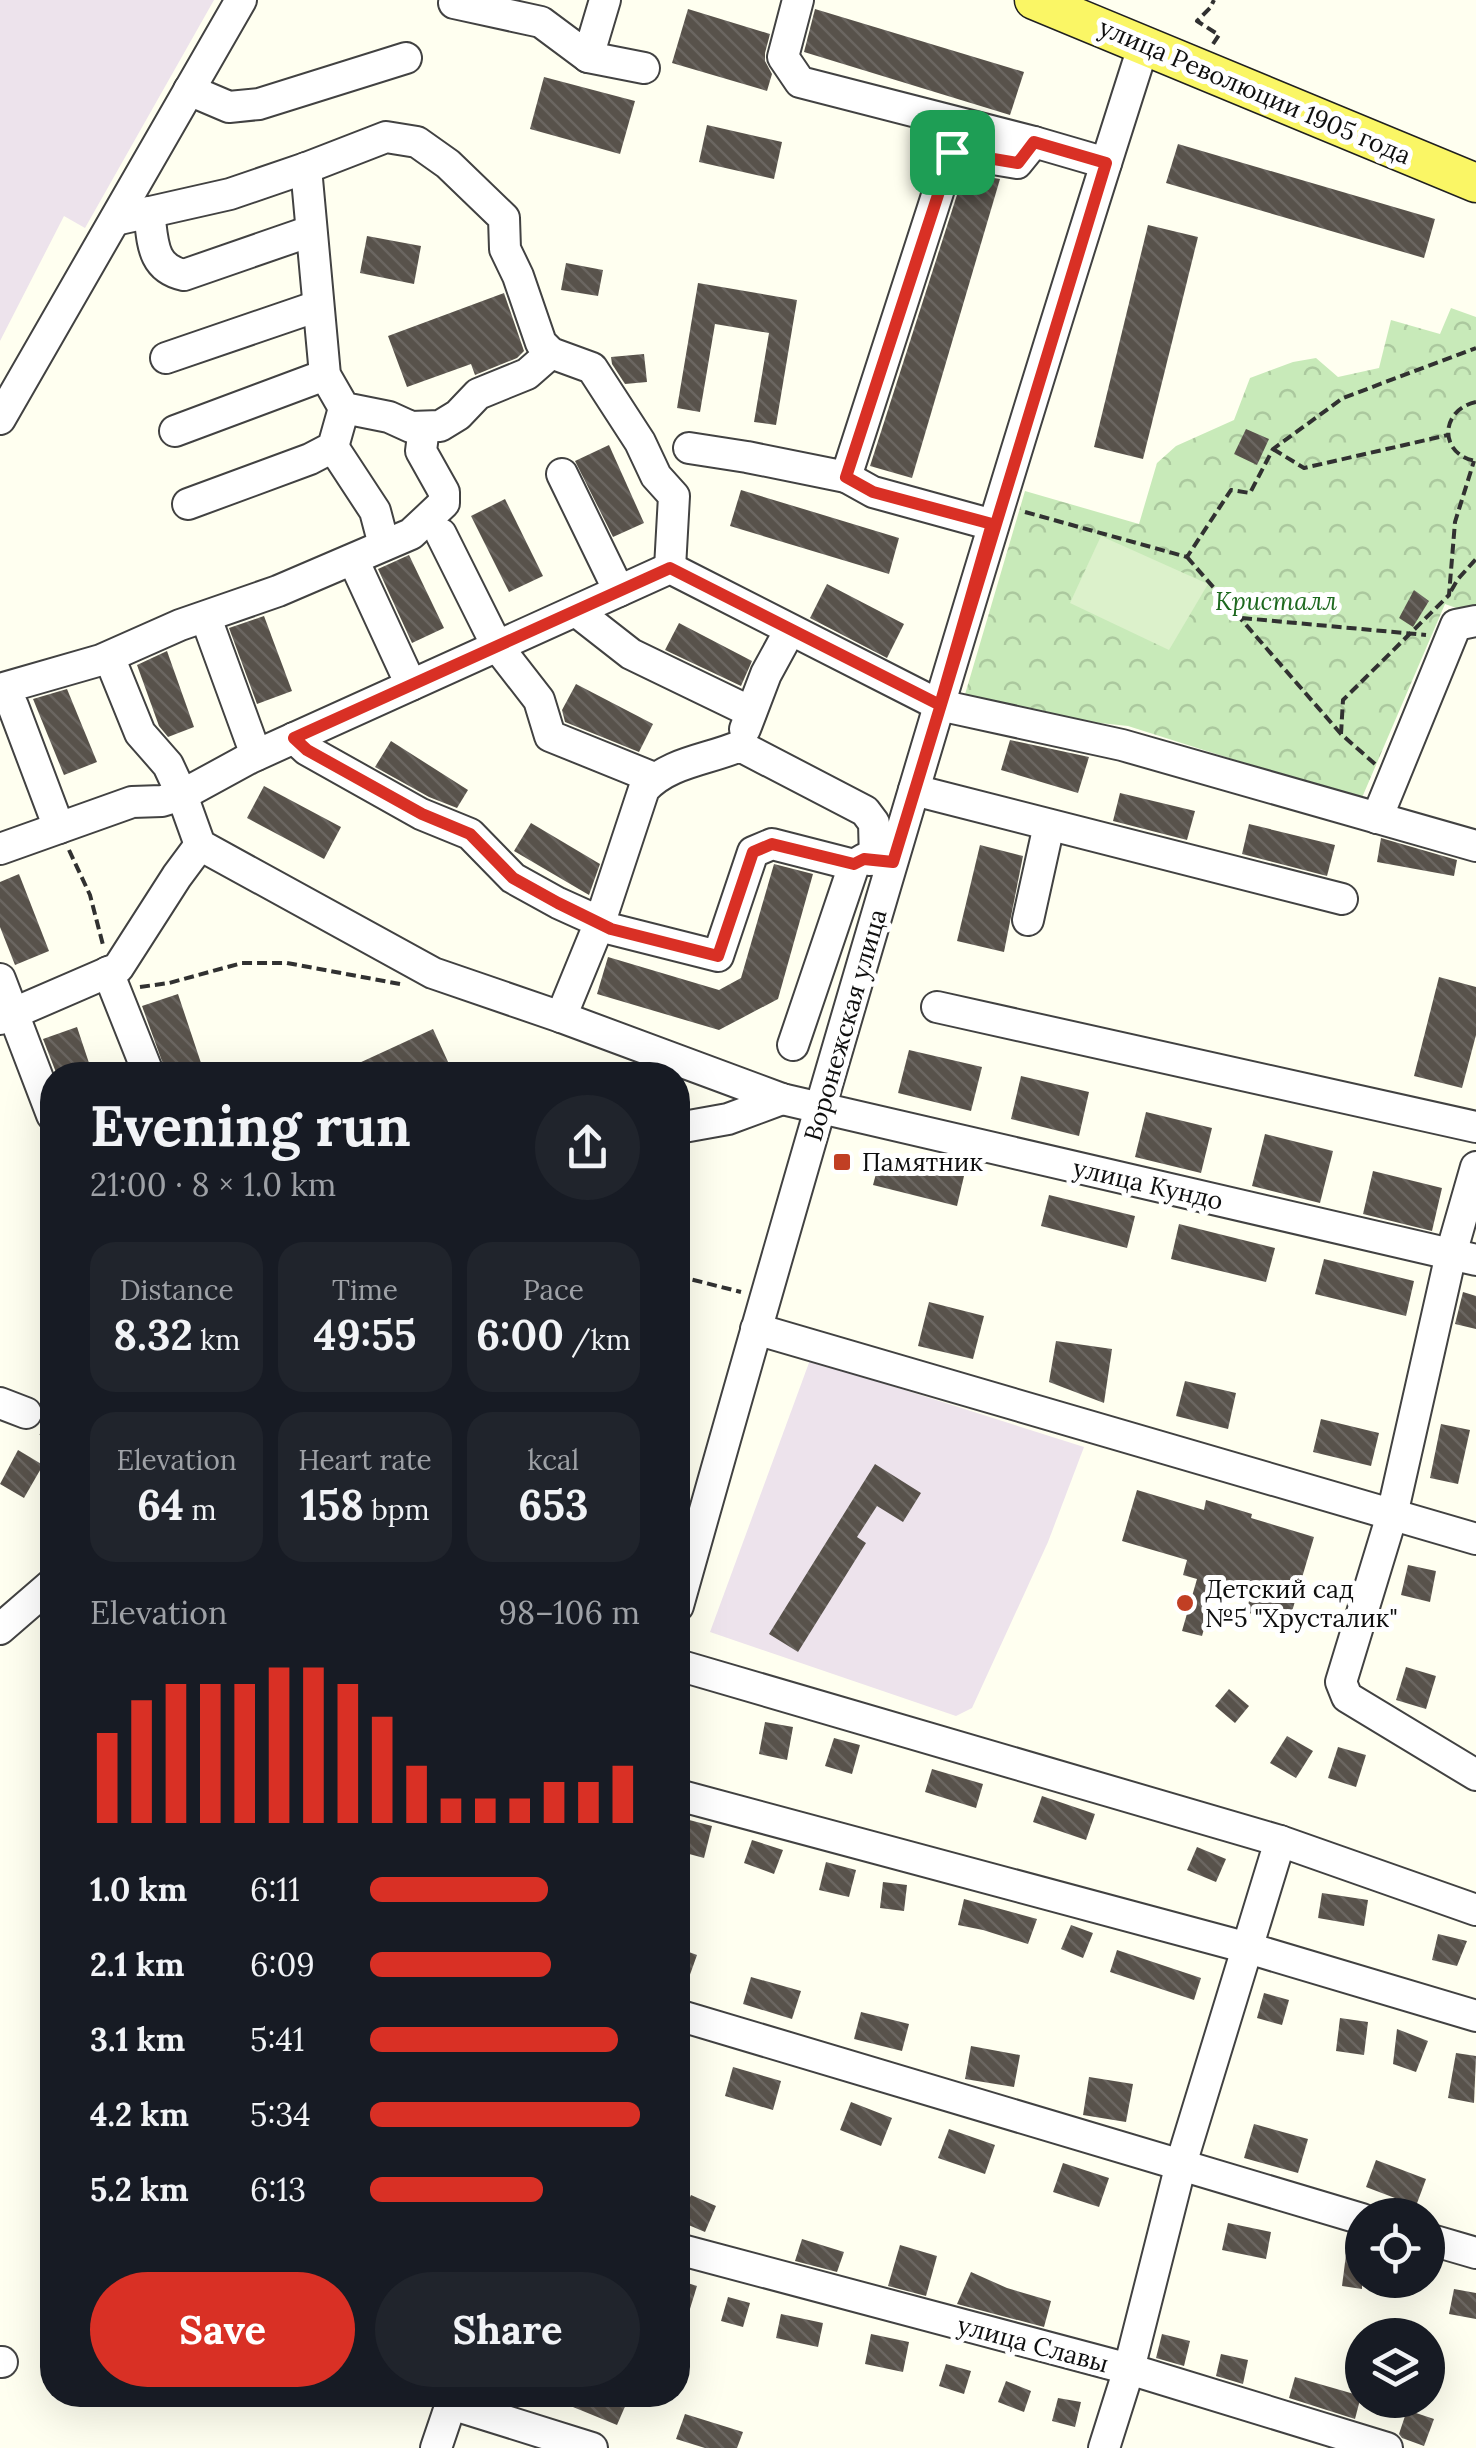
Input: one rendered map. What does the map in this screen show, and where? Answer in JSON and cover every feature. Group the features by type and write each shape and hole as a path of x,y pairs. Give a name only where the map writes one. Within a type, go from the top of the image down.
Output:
{"main road":[{"name":"улица Революции 1905 года","path":"1034,0 1476,183"}],"street":[{"path":"0,419 241,0"},
{"path":"588,57 605,0"},
{"path":"798,0 783,57 800,82 1106,163"},
{"path":"454,4 540,22 588,57 644,68"},
{"name":"Воронежская улица","path":"690,1563 820,1108 874,862 914,790 1144,44"},
{"path":"189,90 229,107 259,104 406,58"},
{"path":"114,220 230,194 386,137 417,142 448,164 504,218 505,249 542,343 551,353 592,368 640,442 656,476 674,496 670,568"},
{"path":"846,477 952,152 1018,163 1034,142"},
{"path":"188,504 333,447 344,408 325,375 306,168"},
{"path":"148,212 156,255 169,272 184,275 312,231"},
{"path":"166,358 318,306"},
{"path":"344,408 388,417 411,427 440,426 458,415 478,394 526,374 551,353"},
{"path":"175,431 325,375"},
{"path":"59,828 7,697 180,624 278,591 410,534 444,503 444,492 421,451 424,427"},
{"path":"333,447 375,511 384,545"},
{"path":"690,448 846,477 873,492 996,514"},
{"path":"562,474 619,591"},
{"path":"441,534 497,646 539,700 550,736 654,778"},
{"path":"356,568 411,685"},
{"path":"0,849 132,802 162,801 182,795 294,738 670,568"},
{"path":"670,568 940,705 1122,745 1476,846"},
{"path":"576,611 631,654 751,712"},
{"path":"210,628 256,756"},
{"path":"561,1017 600,922 644,789 654,778 678,766 740,746 766,674 790,630"},
{"path":"1376,818 1464,630"},
{"path":"6,1016 111,980 200,845 168,764 140,733 114,668"},
{"path":"294,738 307,750 422,814 470,834 513,878 558,903 611,929 718,956 753,852 772,844 874,862"},
{"path":"740,746 865,811 874,823 874,862 793,1045"},
{"path":"914,790 1342,899"},
{"path":"1028,920 1049,825"},
{"name":"улица Кундо","path":"200,845 433,973 682,1062"},
{"path":"0,979 6,1016 40,1089"},
{"path":"111,980 144,1062"},
{"path":"937,1007 1476,1128"},
{"name":"улица Кундо","path":"690,1065 782,1099 1464,1257"},
{"path":"690,1126 728,1119 782,1099"},
{"path":"1476,1167 1464,1257 1341,1682 1347,1696 1476,1775"},
{"path":"756,1329 1476,1539"},
{"path":"5,1614 40,1592"},
{"path":"690,1669 1280,1841 1476,1910"},
{"path":"690,1797 1248,1948 1476,2016"},
{"path":"1104,2448 1129,2370 1181,2164 1280,1841"},
{"path":"690,2019 1345,2214"},
{"path":"1445,2244 1476,2254"},
{"name":"улица Славы","path":"690,2251 1129,2370 1387,2448"},
{"path":"436,2448 450,2407"},
{"path":"476,2407 592,2448"}],"path":[{"path":"1210,47 1220,35 1196,20 1214,0"},
{"path":"1187,557 1231,490 1250,493 1272,449 1342,398 1476,348"},
{"path":"1449,595 1455,522 1475,461 1460,456 1452,446 1449,424 1462,407 1476,402"},
{"path":"1272,449 1304,468 1448,435"},
{"path":"996,514 1187,557 1341,734 1392,780"},
{"path":"1341,734 1343,700 1449,595 1476,560"},
{"path":"1240,618 1410,634 1464,630"},
{"path":"59,828 90,895 111,980 125,989 170,984 242,963 287,963 402,984"},
{"path":"690,1279 748,1294"}],"shaded area":[{"path":"0,0 214,0 85,228 64,216 0,341"},
{"path":"810,1360 1084,1447 1048,1542 972,1708 956,1716 710,1632"}],"green space":[{"name":"Кристалл","path":"1451,308 1476,317 1476,615 1445,604 1361,800 1128,726 961,708 1025,491 1139,524 1157,463 1176,446 1234,420 1250,378 1316,358 1338,377 1379,368 1391,320 1440,334"},
{"path":"1101,536 1208,584 1169,650 1070,603"}],"building":[{"path":"688,9 770,34 765,61 772,74 767,91 672,63"},
{"path":"815,9 1024,72 1010,115 804,52"},
{"path":"544,77 635,101 620,154 530,129"},
{"path":"707,125 782,142 774,179 699,162"},
{"path":"1178,144 1435,219 1424,258 1166,183"},
{"path":"964,173 1000,179 912,478 870,466"},
{"path":"1148,225 1198,237 1143,459 1094,447"},
{"path":"367,236 421,246 414,284 360,273"},
{"path":"566,263 603,270 598,296 561,290"},
{"path":"698,283 797,300 776,425 754,422 769,333 715,324 700,412 677,408"},
{"path":"504,293 524,351 517,358 475,375 471,364 407,387 388,336"},
{"path":"644,354 647,382 625,384 611,357"},
{"path":"1246,429 1269,439 1257,465 1234,454"},
{"path":"609,445 644,523 613,537 575,461"},
{"path":"741,490 899,538 889,574 730,526"},
{"path":"505,499 543,576 509,592 471,516"},
{"path":"409,555 444,628 412,643 378,569"},
{"path":"827,584 904,624 887,658 810,618"},
{"path":"1414,590 1429,601 1413,627 1399,618"},
{"path":"264,616 292,691 257,704 229,628"},
{"path":"679,623 752,661 741,686 665,650"},
{"path":"167,651 194,727 168,737 159,726 137,665"},
{"path":"576,684 653,724 639,752 565,722 562,710"},
{"path":"67,689 97,762 64,775 33,699"},
{"path":"1010,740 1089,757 1078,793 1001,770"},
{"path":"391,741 468,790 457,808 375,767"},
{"path":"264,786 341,827 324,859 247,818"},
{"path":"1120,793 1195,811 1187,840 1113,821"},
{"path":"531,823 600,864 589,895 514,851"},
{"path":"1249,824 1335,845 1327,876 1242,854"},
{"path":"1381,838 1457,860 1454,876 1377,862"},
{"path":"980,845 1023,856 1004,952 957,941"},
{"path":"774,864 813,874 778,999 719,1030 597,994 608,957 719,990 741,978"},
{"path":"19,874 49,951 15,965 0,927 0,882"},
{"path":"1439,977 1476,987 1476,1035 1462,1088 1414,1076"},
{"path":"178,994 201,1062 162,1062 142,1006"},
{"path":"77,1027 89,1062 52,1062 43,1039"},
{"path":"433,1029 448,1062 361,1062"},
{"path":"909,1050 982,1067 971,1111 898,1093"},
{"path":"1021,1076 1089,1092 1079,1136 1011,1119"},
{"path":"1146,1112 1212,1128 1201,1173 1135,1157"},
{"path":"1265,1134 1333,1151 1320,1203 1252,1186"},
{"path":"881,1155 964,1176 957,1206 873,1185"},
{"path":"1373,1171 1442,1188 1432,1231 1363,1214"},
{"path":"1049,1195 1135,1216 1127,1248 1041,1226"},
{"path":"1179,1224 1275,1248 1266,1282 1171,1259"},
{"path":"1324,1259 1414,1281 1406,1316 1315,1294"},
{"path":"1463,1292 1476,1296 1476,1329 1455,1324"},
{"path":"929,1302 984,1316 973,1359 918,1346"},
{"path":"1056,1341 1112,1349 1104,1403 1049,1382"},
{"path":"1185,1381 1236,1393 1228,1429 1176,1416"},
{"path":"1321,1419 1379,1433 1371,1466 1313,1452"},
{"path":"1441,1424 1470,1430 1458,1484 1430,1478"},
{"path":"18,1450 40,1463 24,1498 0,1484"},
{"path":"875,1464 921,1493 903,1522 877,1506 857,1537 866,1543 798,1652 769,1634"},
{"name":"Детский сад №5 \"Хрусталик\"","path":"1137,1490 1204,1510 1206,1500 1314,1537 1288,1625 1246,1612 1251,1594 1216,1585 1202,1636 1182,1631 1197,1579 1183,1575 1187,1560 1122,1541"},
{"path":"1408,1565 1436,1571 1430,1602 1401,1595"},
{"path":"1406,1667 1436,1676 1426,1709 1396,1700"},
{"path":"1229,1689 1249,1706 1235,1723 1215,1706"},
{"path":"765,1722 793,1727 787,1760 759,1754"},
{"path":"1287,1736 1313,1751 1296,1778 1270,1763"},
{"path":"834,1738 860,1745 852,1774 825,1766"},
{"path":"1338,1747 1366,1755 1356,1787 1328,1778"},
{"path":"932,1769 983,1784 976,1808 925,1792"},
{"path":"1042,1796 1095,1814 1086,1840 1033,1822"},
{"path":"690,1820 712,1826 704,1858 690,1854"},
{"path":"752,1840 783,1850 774,1874 744,1863"},
{"path":"1197,1847 1226,1859 1216,1882 1187,1870"},
{"path":"826,1862 856,1870 849,1897 819,1890"},
{"path":"883,1882 907,1885 904,1911 880,1908"},
{"path":"1322,1893 1368,1900 1364,1926 1318,1918"},
{"path":"964,1899 1037,1919 1028,1944 958,1925"},
{"path":"1071,1925 1093,1933 1083,1958 1061,1949"},
{"path":"1438,1934 1467,1941 1457,1966 1432,1960"},
{"path":"1117,1950 1201,1978 1194,2000 1110,1972"},
{"path":"690,1952 697,1955 690,1975"},
{"path":"751,1977 801,1991 792,2019 743,2004"},
{"path":"1264,1993 1289,2000 1282,2025 1257,2018"},
{"path":"861,2012 909,2024 902,2051 854,2039"},
{"path":"1340,2018 1368,2022 1364,2055 1336,2051"},
{"path":"1397,2029 1428,2041 1416,2072 1393,2064"},
{"path":"971,2046 1020,2055 1014,2087 965,2079"},
{"path":"1456,2053 1476,2056 1474,2103 1448,2098"},
{"path":"733,2067 781,2081 773,2110 725,2096"},
{"path":"1089,2077 1133,2084 1126,2122 1083,2115"},
{"path":"851,2102 892,2118 881,2146 840,2130"},
{"path":"1254,2124 1308,2139 1298,2173 1244,2158"},
{"path":"949,2129 995,2145 985,2174 938,2158"},
{"path":"1376,2160 1426,2179 1419,2198 1395,2198 1366,2187"},
{"path":"1063,2163 1109,2178 1099,2207 1053,2192"},
{"path":"690,2197 716,2206 705,2232 690,2226"},
{"path":"1228,2223 1271,2232 1266,2259 1222,2250"},
{"path":"802,2239 844,2252 837,2272 795,2261"},
{"path":"900,2245 937,2256 926,2296 888,2286"},
{"path":"971,2272 1051,2301 1044,2327 957,2304"},
{"path":"690,2284 697,2286 690,2309"},
{"path":"1454,2289 1476,2293 1476,2319 1449,2314"},
{"path":"728,2297 750,2303 743,2327 721,2321"},
{"path":"781,2314 823,2323 818,2347 776,2338"},
{"path":"871,2334 909,2342 903,2372 865,2364"},
{"path":"1162,2334 1190,2341 1184,2366 1156,2358"},
{"path":"1221,2354 1248,2360 1243,2384 1216,2376"},
{"path":"946,2364 971,2371 964,2394 939,2386"},
{"path":"1295,2377 1345,2391 1345,2416 1289,2398"},
{"path":"1006,2381 1031,2391 1024,2412 998,2402"},
{"path":"1058,2398 1081,2402 1075,2427 1052,2421"},
{"path":"573,2407 625,2407 617,2425"},
{"path":"685,2414 743,2432 737,2448 705,2448 676,2439"},
{"path":"1404,2418 1434,2419 1424,2446 1399,2434"}],"place":[{"name":"Памятник","path":"842,1162"},
{"name":"Детский сад №5 \"Хрусталик\"","path":"1185,1603"}],"route":[{"path":"952,152 846,477 873,492 992,524 940,705 670,568 294,738 307,750 422,814 470,834 513,878 558,903 611,929 718,956 753,852 772,844 854,864 864,859 893,862 940,705 998,504 1106,163 1034,142 1018,163 952,152"}]}
